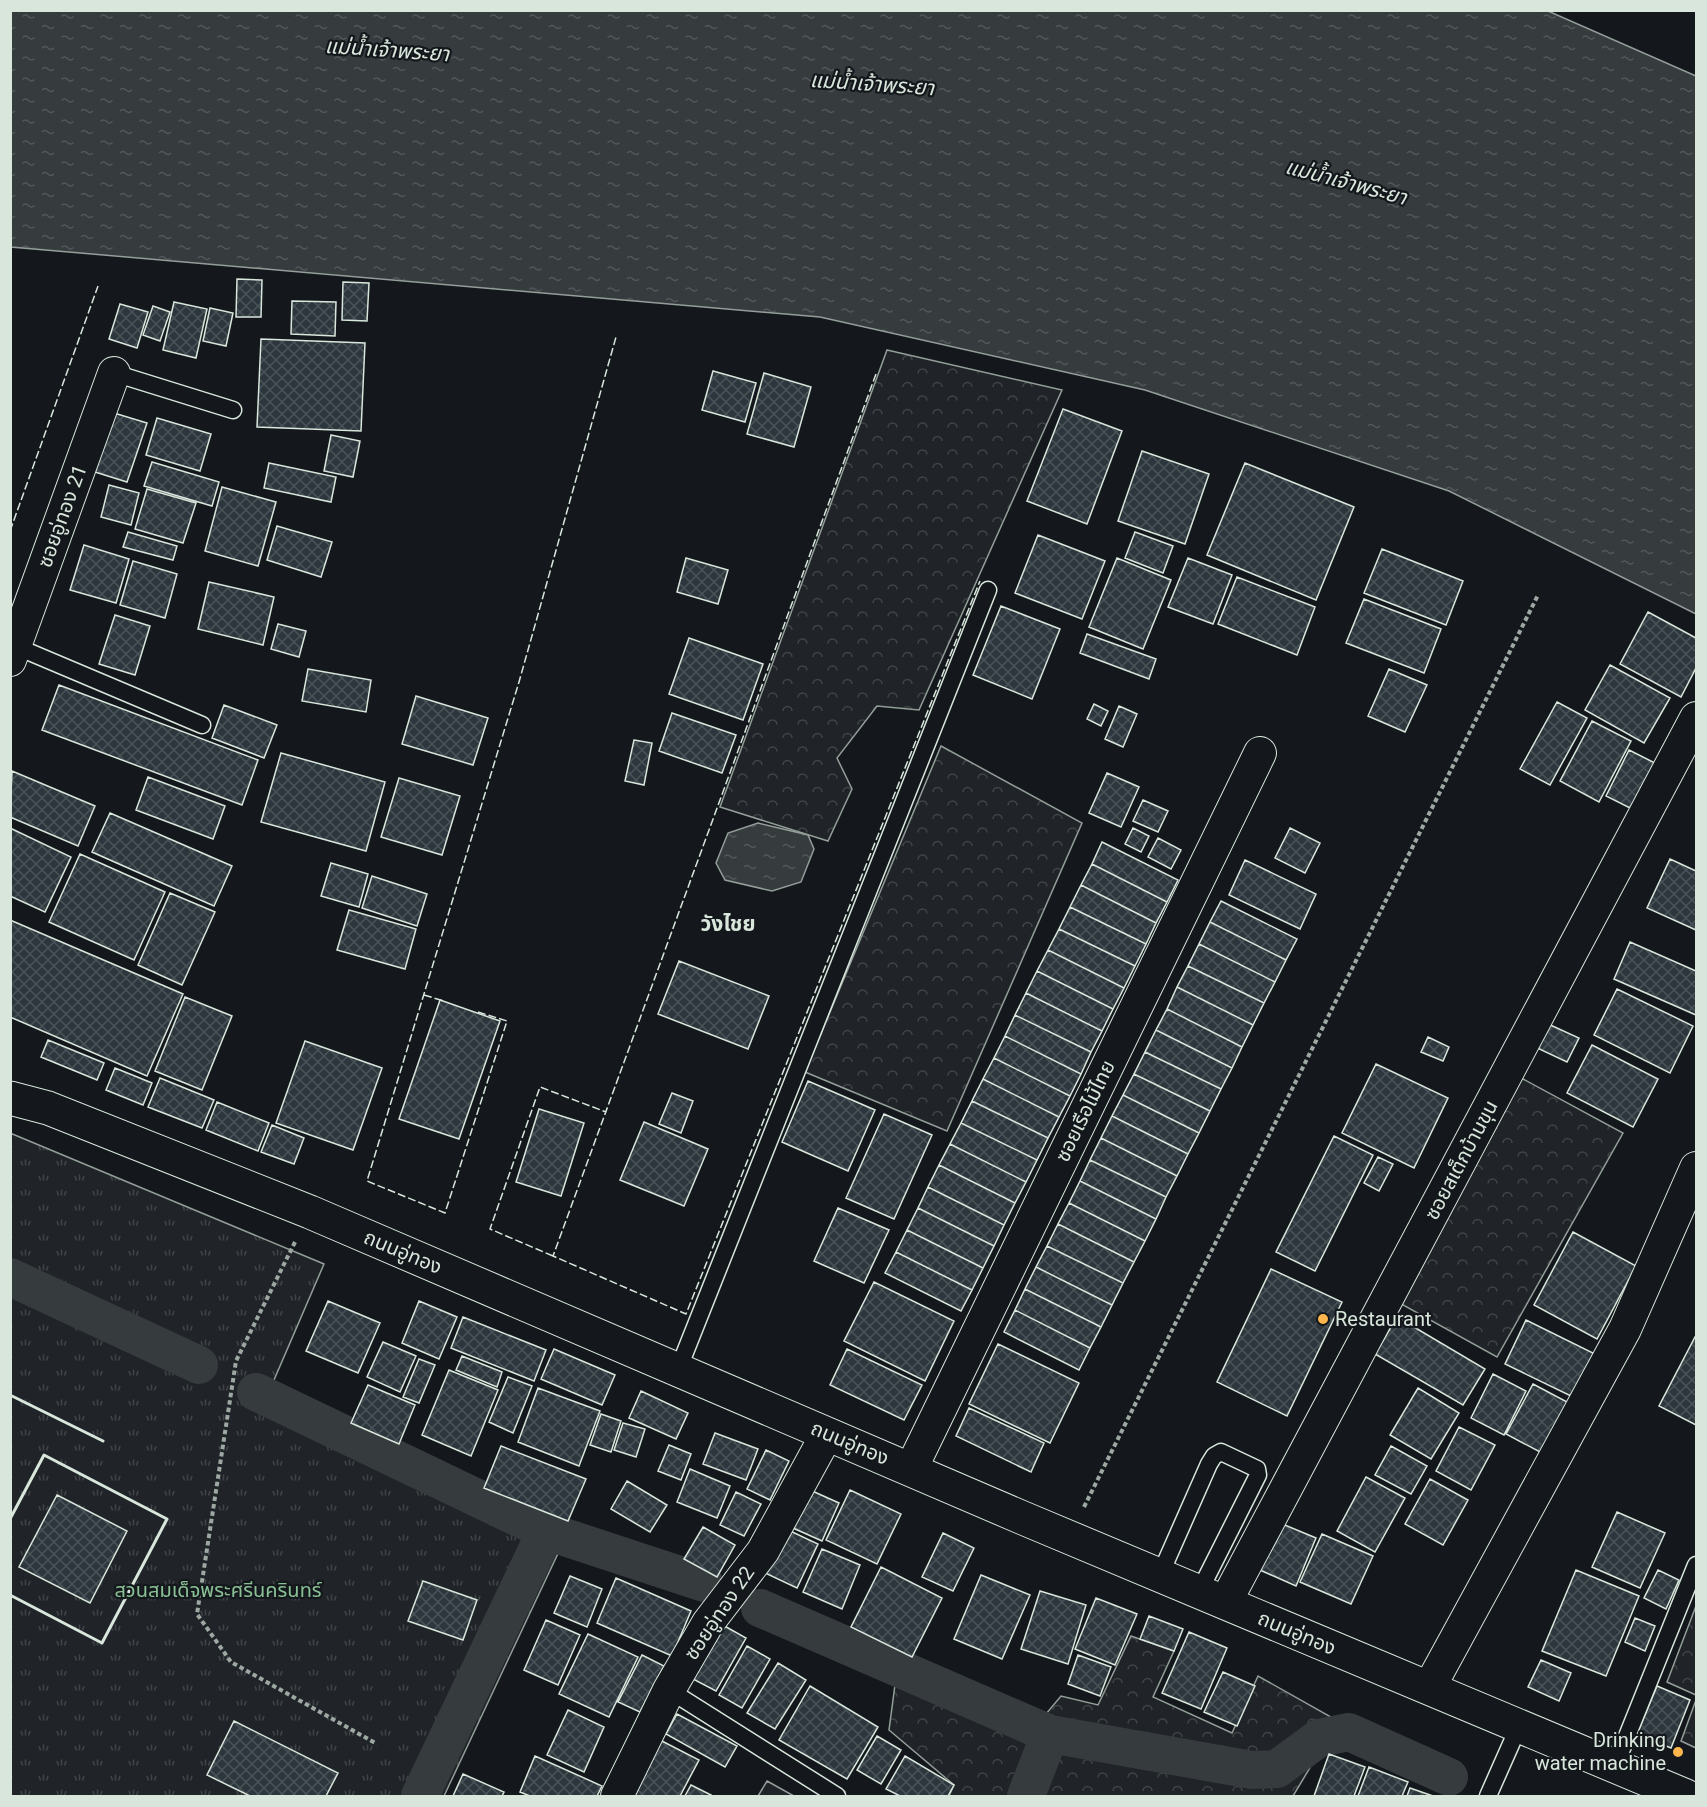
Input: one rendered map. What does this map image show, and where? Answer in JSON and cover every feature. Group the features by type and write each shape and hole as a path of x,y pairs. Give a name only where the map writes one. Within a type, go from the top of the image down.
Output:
{"main road":[{"name":"ถนนอู่ทอง","path":"10,1098 48,1108 310,1212 1069,1537 1686,1797"}],"street":[{"name":"ซอยอู่ทอง 21","path":"13,653 114,373"},
{"name":"ซอยสเต็กบ้านขุน","path":"1212,1597 1696,718"},
{"name":"ซอยเรือไม้ไทย","path":"911,1469 1260,753"},
{"path":"1429,1688 1625,1329 1696,1168"},
{"name":"ซอยอู่ทอง 22","path":"617,1797 669,1690 708,1623 763,1551 827,1434"}],"lane":[{"path":"114,373 233,410"},
{"path":"678,1370 988,590"},
{"path":"13,653 202,725"},
{"path":"1161,1575 1209,1464 1214,1456 1221,1452 1257,1468 1258,1475 1212,1597"},
{"path":"1615,1766 1696,1565"},
{"path":"669,1690 837,1797"},
{"path":"1488,1797 1519,1726"}],"path":[{"path":"1069,1537 1538,595"},
{"path":"310,1212 236,1360 197,1614 231,1662 377,1744"}],"green space":[{"path":"887,350 1062,390 919,710 877,706 837,758 852,789 828,841 720,807"},
{"path":"941,746 1082,823 947,1131 805,1072"},
{"path":"1512,1073 1623,1133 1497,1357 1394,1300"},
{"name":"สวนสมเด็จพระศรีนครินทร์","path":"10,1133 324,1264 271,1387 569,1530 444,1796 11,1796"},
{"path":"1696,1606 1696,1695 1667,1682"},
{"path":"1131,1636 1174,1651 1153,1697 1232,1733 1258,1676 1338,1721 1293,1796 949,1796 954,1785 889,1730 895,1685 1041,1720 1061,1696 1098,1705"},
{"path":"1696,1700 1696,1748 1681,1741"},
{"path":"767,1781 794,1796 758,1796"}],"water":[{"name":"แม่น้ำเจ้าพระยา","path":"10,11 1548,11 1696,76 1696,614 1449,491 1145,390 820,317 11,247"},
{"path":"758,823 808,835 814,849 801,882 772,891 725,880 716,863 728,833"}],"building":[{"path":"237,279 262,280 261,317 236,317"},
{"path":"343,282 369,283 367,321 342,320"},
{"path":"292,301 336,302 335,336 291,334"},
{"path":"174,302 207,309 196,358 163,350"},
{"path":"120,304 148,312 137,348 109,339"},
{"path":"153,306 170,312 160,341 143,335"},
{"path":"210,308 233,313 226,346 203,341"},
{"path":"261,339 365,343 361,431 257,427"},
{"path":"713,371 756,383 745,422 702,410"},
{"path":"764,373 811,387 794,447 747,434"},
{"path":"1063,409 1122,431 1087,524 1027,501"},
{"path":"114,413 147,423 127,482 95,472"},
{"path":"157,418 211,434 200,471 146,455"},
{"path":"331,435 360,441 353,477 324,471"},
{"path":"1142,451 1209,474 1185,544 1118,521"},
{"path":"152,462 219,482 212,506 144,486"},
{"path":"269,463 336,477 331,502 264,488"},
{"path":"1245,463 1354,507 1316,600 1207,555"},
{"path":"109,485 139,493 131,525 101,517"},
{"path":"222,487 276,502 258,566 205,551"},
{"path":"147,489 196,503 183,543 135,529"},
{"path":"277,526 332,542 321,577 267,560"},
{"path":"128,532 177,546 173,560 123,547"},
{"path":"1135,532 1173,546 1163,573 1125,558"},
{"path":"1038,535 1105,561 1082,619 1015,593"},
{"path":"84,545 129,559 116,603 70,590"},
{"path":"1382,549 1463,581 1446,625 1364,593"},
{"path":"686,558 728,570 718,604 677,592"},
{"path":"1117,558 1171,580 1143,649 1089,627"},
{"path":"1188,558 1232,575 1213,624 1168,607"},
{"path":"133,561 177,574 165,618 120,605"},
{"path":"1237,577 1315,607 1297,655 1218,624"},
{"path":"209,582 274,597 263,645 198,629"},
{"path":"1364,599 1441,629 1424,673 1346,643"},
{"path":"1001,606 1060,629 1032,699 973,675"},
{"path":"1648,612 1696,638 1696,668 1681,697 1620,664"},
{"path":"115,615 150,626 135,675 99,664"},
{"path":"278,624 306,631 299,657 271,649"},
{"path":"1087,634 1156,659 1149,679 1080,653"},
{"path":"689,638 763,664 743,720 669,694"},
{"path":"1610,665 1670,698 1644,743 1585,710"},
{"path":"308,669 371,680 366,712 302,701"},
{"path":"1389,669 1427,685 1405,732 1368,716"},
{"path":"59,685 258,760 242,805 42,730"},
{"path":"416,696 488,718 473,765 402,744"},
{"path":"1557,702 1587,718 1550,785 1520,769"},
{"path":"1094,704 1108,711 1101,726 1087,719"},
{"path":"224,705 277,725 264,758 212,738"},
{"path":"1119,706 1137,714 1123,747 1105,739"},
{"path":"672,713 736,735 722,773 659,751"},
{"path":"1592,721 1631,741 1599,802 1560,781"},
{"path":"634,740 652,743 644,785 625,781"},
{"path":"1629,750 1655,763 1632,809 1606,796"},
{"path":"281,753 385,782 366,851 261,822"},
{"path":"12,771 95,806 78,846 10,817"},
{"path":"1107,773 1139,787 1121,827 1089,813"},
{"path":"148,777 225,806 213,839 136,810"},
{"path":"399,778 460,796 442,855 381,837"},
{"path":"1143,800 1168,811 1158,832 1133,821"},
{"path":"110,813 232,866 214,906 92,852"},
{"path":"10,828 71,857 45,912 10,896"},
{"path":"1133,828 1149,836 1141,852 1125,844"},
{"path":"1290,828 1320,843 1305,873 1275,858"},
{"path":"1158,838 1181,850 1171,869 1148,857"},
{"path":"1102,842 1178,880 1167,902 1092,864"},
{"path":"80,854 165,892 134,960 49,922"},
{"path":"1670,859 1696,871 1696,930 1647,908"},
{"path":"1245,860 1316,894 1300,929 1229,895"},
{"path":"331,863 368,874 359,907 321,896"},
{"path":"1092,864 1167,902 1156,923 1081,885"},
{"path":"372,876 427,894 417,926 362,908"},
{"path":"1081,885 1156,923 1146,944 1070,907"},
{"path":"170,893 215,912 182,985 138,965"},
{"path":"1221,901 1297,939 1286,960 1210,922"},
{"path":"1070,907 1146,944 1135,966 1059,929"},
{"path":"349,910 416,929 405,969 337,950"},
{"path":"10,920 183,994 147,1076 10,1017"},
{"path":"1210,922 1286,960 1275,982 1199,944"},
{"path":"1059,929 1135,966 1124,988 1048,950"},
{"path":"1630,942 1696,971 1696,1015 1614,979"},
{"path":"1199,944 1275,982 1264,1003 1188,966"},
{"path":"1048,950 1124,988 1113,1009 1037,971"},
{"path":"679,961 769,996 748,1049 658,1014"},
{"path":"1188,966 1264,1003 1253,1025 1177,987"},
{"path":"1037,971 1113,1009 1102,1031 1026,993"},
{"path":"1177,987 1253,1025 1242,1047 1167,1009"},
{"path":"1617,989 1693,1026 1670,1073 1594,1035"},
{"path":"1026,993 1102,1031 1091,1052 1015,1015"},
{"path":"185,997 232,1016 202,1090 155,1071"},
{"path":"440,1000 500,1021 459,1139 399,1119"},
{"path":"1167,1009 1242,1047 1232,1068 1156,1030"},
{"path":"1015,1015 1091,1052 1081,1074 1005,1036"},
{"path":"1546,1023 1579,1038 1567,1062 1535,1047"},
{"path":"1156,1030 1232,1068 1221,1089 1145,1052"},
{"path":"1005,1036 1081,1074 1070,1096 994,1058"},
{"path":"1428,1037 1449,1047 1443,1061 1421,1052"},
{"path":"48,1040 104,1063 97,1080 41,1057"},
{"path":"305,1041 382,1068 353,1150 276,1123"},
{"path":"1592,1045 1658,1079 1633,1127 1567,1093"},
{"path":"1145,1052 1221,1089 1210,1111 1134,1074"},
{"path":"994,1058 1070,1096 1059,1117 983,1079"},
{"path":"1376,1064 1448,1098 1414,1168 1342,1133"},
{"path":"115,1068 152,1083 143,1105 106,1090"},
{"path":"1134,1074 1210,1111 1199,1133 1123,1095"},
{"path":"160,1078 214,1100 202,1128 148,1107"},
{"path":"983,1079 1059,1117 1048,1138 972,1101"},
{"path":"808,1081 875,1110 848,1171 782,1142"},
{"path":"672,1093 693,1101 681,1133 659,1124"},
{"path":"1123,1095 1199,1133 1188,1154 1112,1116"},
{"path":"972,1101 1048,1138 1037,1160 961,1123"},
{"path":"217,1102 269,1123 258,1151 206,1130"},
{"path":"539,1109 584,1123 561,1196 516,1182"},
{"path":"884,1114 932,1135 894,1219 846,1198"},
{"path":"1112,1116 1188,1154 1177,1176 1101,1138"},
{"path":"644,1122 708,1149 684,1206 620,1180"},
{"path":"961,1123 1037,1160 1026,1182 950,1144"},
{"path":"272,1125 304,1138 294,1164 261,1152"},
{"path":"1334,1136 1373,1155 1315,1271 1276,1252"},
{"path":"1101,1138 1177,1176 1166,1197 1090,1160"},
{"path":"950,1144 1026,1182 1015,1203 939,1165"},
{"path":"1378,1157 1393,1164 1379,1191 1364,1183"},
{"path":"1090,1160 1166,1197 1156,1219 1080,1181"},
{"path":"939,1165 1015,1203 1004,1225 928,1187"},
{"path":"1080,1181 1156,1219 1145,1241 1069,1203"},
{"path":"928,1187 1004,1225 994,1246 918,1208"},
{"path":"1069,1203 1145,1241 1134,1262 1058,1224"},
{"path":"838,1208 889,1230 864,1283 814,1261"},
{"path":"918,1208 994,1246 983,1268 907,1230"},
{"path":"1058,1224 1134,1262 1123,1283 1047,1246"},
{"path":"907,1230 983,1268 972,1290 896,1252"},
{"path":"1573,1232 1636,1266 1597,1339 1534,1305"},
{"path":"1047,1246 1123,1283 1112,1305 1036,1267"},
{"path":"896,1252 972,1290 961,1311 885,1273"},
{"path":"1036,1267 1112,1305 1101,1327 1025,1289"},
{"path":"1271,1269 1342,1302 1287,1416 1217,1382"},
{"path":"874,1282 954,1321 925,1381 844,1341"},
{"path":"1025,1289 1101,1327 1090,1348 1015,1310"},
{"path":"328,1301 380,1323 358,1373 306,1351"},
{"path":"419,1301 457,1317 439,1359 402,1343"},
{"path":"1015,1310 1090,1348 1079,1370 1004,1332"},
{"path":"463,1317 546,1350 534,1381 451,1348"},
{"path":"1397,1317 1485,1369 1463,1405 1375,1354"},
{"path":"1526,1320 1595,1354 1573,1397 1505,1364"},
{"path":"1696,1338 1696,1425 1659,1406"},
{"path":"383,1342 416,1356 400,1392 367,1377"},
{"path":"998,1344 1079,1383 1050,1443 969,1404"},
{"path":"554,1349 615,1375 602,1405 541,1379"},
{"path":"847,1349 922,1385 904,1420 830,1385"},
{"path":"462,1356 502,1372 497,1387 456,1370"},
{"path":"419,1359 435,1365 419,1403 403,1397"},
{"path":"449,1370 498,1390 471,1456 422,1435"},
{"path":"1493,1374 1526,1391 1504,1435 1471,1418"},
{"path":"508,1377 532,1386 513,1433 489,1422"},
{"path":"1533,1384 1569,1403 1542,1453 1506,1434"},
{"path":"368,1385 415,1405 399,1444 351,1423"},
{"path":"538,1388 600,1411 579,1466 518,1442"},
{"path":"1418,1388 1459,1413 1431,1459 1390,1435"},
{"path":"641,1391 688,1413 676,1439 629,1418"},
{"path":"969,1408 1044,1443 1031,1472 956,1436"},
{"path":"601,1414 621,1421 611,1452 590,1445"},
{"path":"623,1423 645,1429 636,1457 614,1450"},
{"path":"1459,1427 1495,1445 1471,1490 1436,1471"},
{"path":"715,1433 758,1449 746,1480 703,1464"},
{"path":"669,1445 691,1454 681,1480 658,1471"},
{"path":"501,1446 586,1479 568,1521 484,1488"},
{"path":"1391,1446 1427,1466 1411,1494 1375,1475"},
{"path":"766,1450 789,1461 770,1500 747,1489"},
{"path":"690,1469 730,1486 717,1518 677,1502"},
{"path":"1366,1477 1405,1498 1375,1552 1337,1531"},
{"path":"1430,1479 1468,1500 1443,1545 1405,1524"},
{"path":"627,1481 667,1505 650,1532 611,1509"},
{"path":"810,1490 839,1503 822,1541 793,1528"},
{"path":"850,1490 901,1514 877,1564 826,1540"},
{"path":"736,1492 761,1504 744,1536 720,1525"},
{"path":"57,1495 127,1531 90,1603 19,1567"},
{"path":"1617,1512 1665,1533 1640,1588 1592,1567"},
{"path":"1280,1523 1316,1538 1296,1586 1260,1570"},
{"path":"703,1527 735,1545 717,1577 684,1559"},
{"path":"786,1529 818,1544 797,1588 765,1573"},
{"path":"943,1533 974,1548 953,1591 922,1577"},
{"path":"1322,1534 1373,1556 1351,1604 1300,1582"},
{"path":"822,1549 860,1565 842,1609 803,1592"},
{"path":"881,1567 942,1598 912,1657 851,1627"},
{"path":"1576,1570 1639,1596 1606,1676 1542,1651"},
{"path":"1658,1570 1679,1580 1666,1609 1644,1598"},
{"path":"981,1575 1030,1595 1002,1659 954,1639"},
{"path":"570,1576 602,1589 587,1627 554,1613"},
{"path":"616,1578 691,1611 672,1656 597,1623"},
{"path":"423,1581 477,1600 463,1640 408,1621"},
{"path":"1040,1591 1086,1605 1068,1664 1021,1649"},
{"path":"1096,1598 1137,1614 1115,1665 1075,1649"},
{"path":"1149,1616 1183,1629 1174,1651 1140,1639"},
{"path":"1635,1618 1655,1626 1645,1651 1625,1642"},
{"path":"546,1620 580,1635 558,1685 524,1670"},
{"path":"721,1624 746,1638 716,1691 691,1678"},
{"path":"1189,1632 1227,1648 1201,1709 1162,1693"},
{"path":"588,1634 638,1657 609,1717 559,1694"},
{"path":"747,1646 770,1659 742,1708 719,1695"},
{"path":"642,1655 664,1666 640,1712 618,1702"},
{"path":"1078,1655 1111,1667 1100,1696 1068,1684"},
{"path":"1541,1660 1571,1673 1559,1701 1528,1687"},
{"path":"778,1663 806,1680 775,1729 747,1713"},
{"path":"1223,1672 1255,1686 1237,1726 1204,1712"},
{"path":"810,1686 878,1727 847,1779 779,1740"},
{"path":"1657,1686 1690,1700 1671,1748 1637,1734"},
{"path":"568,1710 604,1727 584,1772 547,1755"},
{"path":"677,1714 737,1746 725,1767 666,1734"},
{"path":"234,1721 338,1773 326,1796 250,1796 207,1775"},
{"path":"877,1736 901,1750 881,1784 857,1770"},
{"path":"658,1739 699,1760 680,1796 628,1796"},
{"path":"1329,1754 1365,1767 1354,1796 1314,1796"},
{"path":"535,1756 602,1786 597,1796 530,1796 520,1792"},
{"path":"905,1756 954,1785 948,1796 900,1796 886,1789"},
{"path":"1369,1767 1408,1782 1402,1796 1358,1796"},
{"path":"463,1774 504,1792 502,1796 453,1796"},
{"path":"691,1785 711,1795 685,1796"},
{"path":"1410,1788 1433,1796 1407,1796"}],"waterway":[{"path":"10,1277 199,1365"},
{"path":"256,1392 546,1531 704,1583"},
{"path":"420,1796 546,1531"},
{"path":"760,1608 1050,1734 1252,1770 1277,1769 1319,1738 1349,1732 1449,1777"},
{"path":"1026,1796 1050,1734"}],"fence":[{"path":"10,531 98,286"},
{"path":"478,1012 507,1021 445,1213 367,1181 519,682 616,337"},
{"path":"876,374 553,1256 686,1314 980,581"},
{"path":"424,995 444,1001"},
{"path":"553,1256 490,1229 540,1087 606,1112"}],"wall":[{"path":"10,1395 103,1441"},
{"path":"10,1519 44,1455 167,1519 102,1643 10,1595"}],"place":[{"name":"Restaurant","path":"1323,1319"},
{"name":"Drinking water machine","path":"1678,1752"}],"district":[{"name":"วังไชย","path":"728,924"}]}
